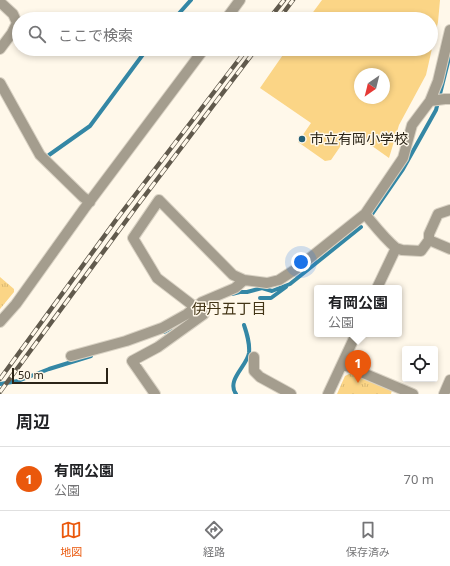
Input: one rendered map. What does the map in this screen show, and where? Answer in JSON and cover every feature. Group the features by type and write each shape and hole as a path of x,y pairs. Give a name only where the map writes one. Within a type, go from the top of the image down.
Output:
{"street":[{"path":"231,12 240,0"},
{"path":"0,2 12,13"},
{"path":"155,394 132,361 158,347 204,314 157,278 133,238 159,200 230,273 244,280 267,283 279,280 296,269 365,214 403,158 412,125 432,101 450,30"},
{"path":"0,50 12,33"},
{"path":"0,322 16,304 199,56"},
{"path":"0,83 40,155 90,202"},
{"path":"432,101 448,99"},
{"path":"365,214 385,240 396,248 402,250 421,251 429,240 428,234 438,214 450,210"},
{"path":"429,240 450,249"},
{"path":"378,285 396,248"},
{"path":"71,356 126,341 162,328 187,314 202,302 235,288 244,280"},
{"path":"328,394 355,337"},
{"path":"254,357 254,371 260,377 291,394"},
{"path":"342,364 413,394"},
{"path":"444,394 450,380"}],"green space":[{"path":"322,0 440,0 438,22 438,12 313,12"},
{"path":"282,56 430,56 426,75 399,125 389,158 351,131 331,160 325,161 298,142 311,123 260,88"},
{"path":"0,277 14,289 14,292 0,309"},
{"path":"351,373 392,390 391,394 337,394 345,376"}],"waterway":[{"path":"180,12 191,0"},
{"path":"372,214 403,169 436,110 450,54"},
{"path":"49,155 90,126 142,56"},
{"path":"232,294 262,288 272,291 290,284 361,227"},
{"path":"260,298 271,298 286,287"},
{"path":"164,332 177,325"},
{"path":"236,394 234,389 235,378 249,353 249,342 244,325"},
{"path":"0,384 18,381 49,369 91,356"}],"railway":[{"path":"275,12 284,0"},
{"path":"284,12 293,0"},
{"path":"0,379 116,220 242,56"},
{"path":"0,392 137,206 251,56"}],"place":[{"name":"市立有岡小学校","path":"302,139"},
{"name":"有岡公園","path":"358,383"}],"district":[{"name":"伊丹五丁目","path":"229,309"}]}
